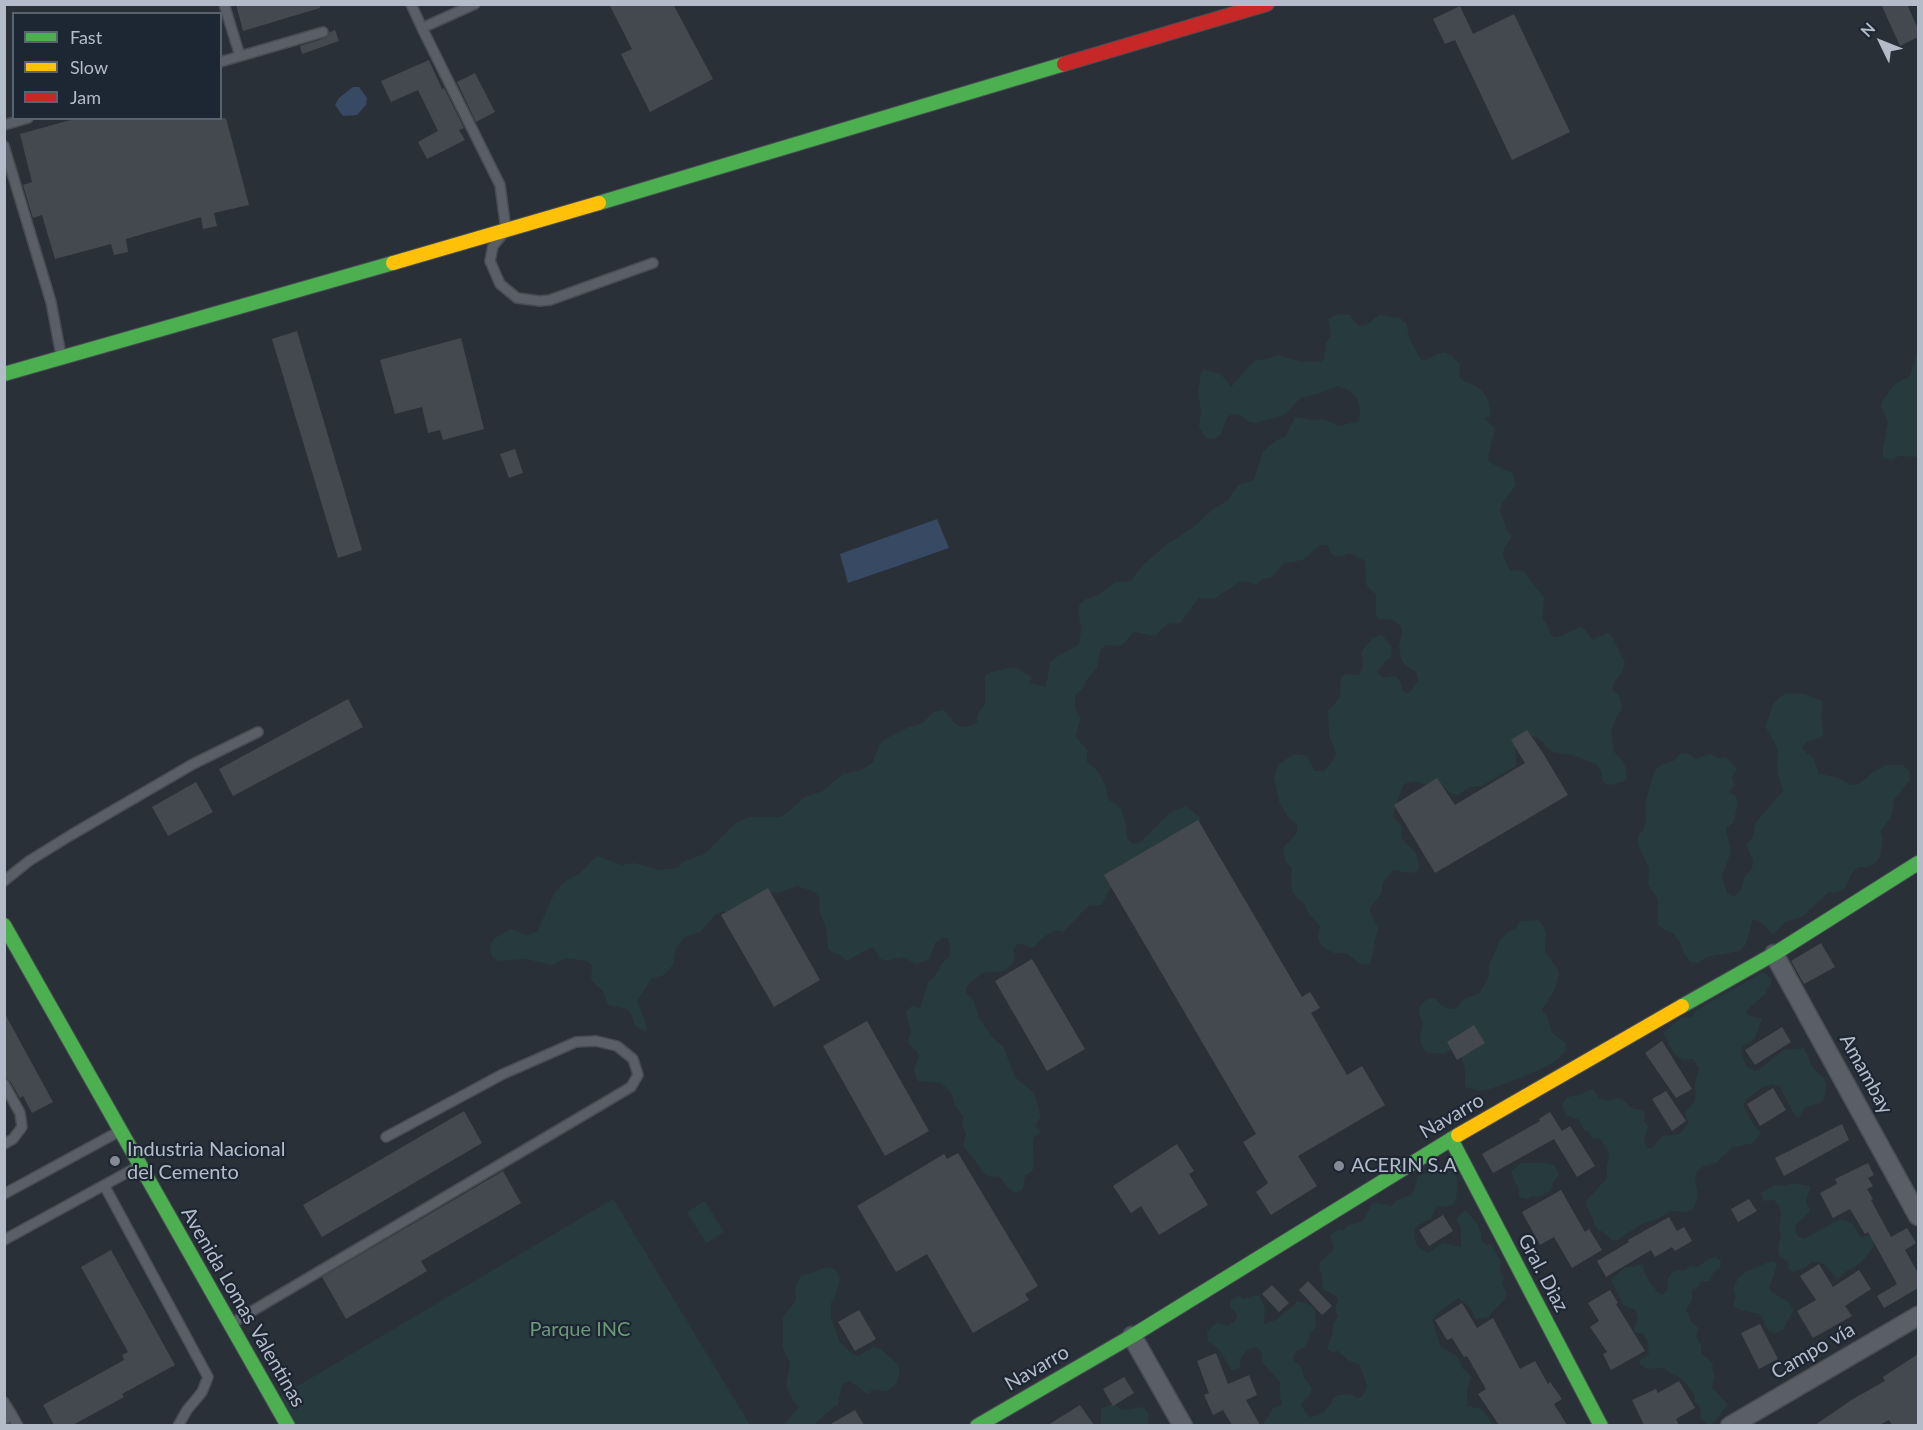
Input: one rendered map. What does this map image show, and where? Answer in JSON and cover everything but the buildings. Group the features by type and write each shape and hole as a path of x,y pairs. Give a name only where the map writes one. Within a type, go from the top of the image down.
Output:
{"street":[{"path":"4,374 506,230 1267,4"},
{"name":"Navarro","path":"977,1425 1132,1336 1450,1139 1774,954 1918,863"},
{"name":"Avenida Lomas Valentinas","path":"4,925 288,1425"},
{"name":"Amambay","path":"1774,954 1918,1216"},
{"name":"Gral. Diaz","path":"1450,1139 1600,1425"},
{"name":"Campo vía","path":"1730,1425 1918,1316"},
{"path":"1132,1336 1183,1425"}],"lane":[{"path":"224,4 240,56"},
{"path":"411,4 500,185 506,230 493,246 490,261 500,284 517,298 550,300 653,263"},
{"path":"422,28 475,4"},
{"path":"222,61 322,32"},
{"path":"4,125 21,120"},
{"path":"4,146 51,302 62,357"},
{"path":"4,881 29,861 70,836 193,764 258,732"},
{"path":"230,1324 631,1087 638,1075 633,1059 617,1046 596,1041 576,1042 504,1074 386,1137"},
{"path":"4,1084 20,1113 22,1127 13,1139 4,1144"},
{"path":"4,1194 121,1130"},
{"path":"4,1240 141,1165"},
{"path":"104,1185 208,1377 202,1392 178,1425"},
{"path":"4,1402 8,1418 18,1425"}],"green space":[{"path":"1337,314 1350,315 1358,326 1366,325 1379,315 1400,318 1406,323 1410,340 1423,361 1443,352 1451,355 1460,364 1459,377 1484,393 1491,416 1483,418 1495,428 1488,457 1489,462 1512,473 1516,485 1502,503 1500,511 1507,531 1512,537 1504,548 1503,554 1508,567 1511,571 1519,570 1526,573 1544,597 1543,619 1550,630 1546,629 1554,637 1581,627 1592,640 1607,633 1611,635 1625,662 1623,671 1612,689 1619,695 1622,708 1611,732 1614,752 1625,766 1627,778 1624,781 1607,784 1603,782 1597,765 1573,755 1552,752 1537,737 1532,736 1517,746 1514,767 1482,786 1469,787 1458,795 1450,793 1444,787 1430,784 1413,781 1405,784 1393,816 1401,825 1402,838 1416,854 1420,866 1418,871 1410,873 1393,870 1384,881 1381,894 1370,908 1378,927 1371,961 1369,965 1360,964 1347,953 1334,953 1323,947 1318,939 1320,926 1293,893 1292,868 1285,861 1283,848 1297,833 1297,825 1287,816 1279,802 1274,776 1279,764 1294,754 1307,756 1315,771 1323,771 1329,766 1336,754 1329,734 1328,711 1340,698 1341,677 1345,674 1361,673 1363,665 1361,652 1372,639 1380,635 1391,647 1392,655 1377,671 1382,678 1395,676 1399,679 1403,691 1407,693 1418,680 1416,672 1405,665 1401,658 1400,625 1392,620 1379,619 1376,616 1376,594 1366,584 1365,561 1349,553 1343,556 1331,554 1327,545 1320,545 1303,560 1284,563 1272,577 1262,579 1256,585 1244,581 1216,598 1199,598 1180,623 1167,624 1155,636 1134,632 1122,645 1105,645 1100,651 1097,668 1075,695 1075,708 1081,718 1076,735 1087,750 1087,762 1097,770 1106,786 1108,799 1121,808 1127,838 1133,844 1141,842 1171,812 1186,806 1200,818 1200,826 1127,871 1109,890 1102,905 1088,906 1063,932 1055,930 1042,938 1033,948 1018,943 1013,950 1015,958 1011,966 1004,971 982,973 966,987 966,992 974,1002 979,1018 993,1038 1003,1046 1015,1077 1034,1093 1040,1114 1035,1126 1041,1132 1034,1137 1033,1141 1034,1167 1025,1176 1023,1189 1015,1193 1000,1177 984,1174 963,1146 966,1133 962,1126 964,1117 956,1107 950,1091 940,1083 918,1081 915,1074 914,1069 919,1057 909,1044 911,1032 906,1012 912,1006 920,1008 928,983 949,957 951,949 947,937 935,943 929,959 917,964 902,957 888,961 880,959 874,948 847,961 828,949 827,931 819,911 820,899 815,892 797,886 781,892 762,892 733,913 716,914 701,931 685,937 676,948 673,965 664,975 651,979 637,1001 645,1021 647,1029 645,1031 635,1026 627,1009 608,1005 603,991 591,980 592,965 587,961 567,958 552,965 526,959 499,961 493,958 490,950 493,939 511,929 526,935 537,932 555,892 567,880 579,874 597,856 621,865 634,863 658,870 678,868 683,862 704,854 738,821 751,817 780,817 803,798 823,791 843,774 862,770 873,762 879,745 885,739 909,727 921,724 934,712 942,710 946,712 953,722 961,727 974,725 985,703 985,677 988,673 1014,667 1029,675 1030,683 1046,687 1050,662 1079,643 1081,630 1078,609 1080,604 1098,595 1115,582 1131,581 1144,564 1167,544 1229,499 1238,485 1254,480 1263,452 1275,441 1286,436 1295,417 1312,420 1324,419 1339,426 1359,421 1360,408 1356,397 1349,390 1337,386 1300,398 1287,413 1279,417 1254,423 1239,414 1230,415 1221,434 1214,439 1206,438 1199,427 1201,411 1198,394 1201,373 1204,370 1221,374 1231,387 1254,361 1278,355 1302,362 1320,362 1324,359 1326,343 1331,336 1328,319"},
{"path":"1918,350 1918,457 1899,456 1891,460 1883,457 1888,422 1881,406 1895,384 1910,376"},
{"path":"1787,693 1804,694 1823,701 1821,718 1824,735 1808,741 1802,747 1814,758 1819,774 1836,777 1851,785 1859,784 1886,765 1903,765 1909,771 1910,780 1894,800 1891,817 1881,831 1883,839 1880,856 1875,863 1868,867 1859,867 1852,873 1845,888 1837,892 1829,892 1803,916 1786,922 1773,934 1761,922 1753,919 1746,944 1740,951 1706,957 1699,963 1690,962 1678,939 1672,932 1664,930 1658,924 1658,899 1648,885 1649,868 1638,845 1638,836 1646,822 1645,805 1654,772 1659,766 1675,760 1680,753 1689,754 1695,759 1711,754 1718,758 1726,757 1737,769 1732,777 1734,785 1729,792 1736,796 1738,805 1733,823 1726,828 1731,852 1722,876 1727,893 1734,897 1740,891 1746,875 1752,869 1753,861 1746,845 1752,839 1756,822 1783,791 1778,773 1777,748 1765,726 1774,703"},
{"path":"1538,920 1546,934 1545,951 1559,972 1555,989 1542,1010 1547,1016 1552,1033 1566,1043 1565,1052 1553,1063 1490,1089 1481,1091 1465,1087 1465,1069 1460,1053 1452,1049 1445,1054 1428,1053 1422,1047 1420,1039 1423,1022 1419,1014 1420,1006 1427,999 1435,998 1449,1009 1457,1008 1462,1000 1479,994 1488,979 1490,963 1501,938 1516,928 1520,921"},
{"path":"1763,972 1771,979 1771,983 1765,994 1746,1011 1748,1015 1762,1019 1755,1038 1742,1047 1745,1063 1747,1067 1755,1071 1759,1070 1783,1050 1804,1048 1813,1068 1825,1079 1824,1100 1805,1107 1799,1118 1795,1116 1780,1087 1772,1084 1761,1088 1743,1105 1753,1124 1761,1133 1753,1143 1731,1148 1716,1163 1704,1166 1697,1171 1695,1179 1698,1196 1694,1208 1686,1212 1670,1211 1640,1225 1616,1241 1612,1240 1602,1231 1598,1231 1586,1205 1586,1201 1607,1178 1609,1157 1607,1149 1600,1139 1592,1138 1588,1131 1584,1130 1578,1119 1567,1116 1562,1105 1567,1097 1593,1089 1600,1099 1608,1101 1618,1098 1632,1108 1643,1110 1644,1121 1648,1126 1644,1140 1648,1148 1653,1148 1662,1136 1679,1134 1688,1124 1685,1112 1695,1101 1695,1082 1699,1068 1693,1059 1684,1060 1675,1055 1663,1033 1681,1018 1692,1017 1696,1010"},
{"path":"1521,1163 1554,1165 1559,1174 1551,1191 1538,1197 1521,1198 1511,1171"},
{"path":"1449,1167 1457,1177 1456,1199 1452,1206 1437,1207 1431,1218 1415,1228 1414,1236 1417,1246 1428,1253 1442,1243 1461,1247 1461,1228 1456,1219 1465,1210 1477,1223 1481,1241 1487,1245 1491,1244 1501,1262 1500,1272 1504,1277 1502,1284 1507,1293 1504,1300 1488,1317 1476,1319 1470,1307 1458,1298 1437,1314 1432,1321 1441,1347 1456,1355 1463,1369 1471,1376 1467,1391 1467,1406 1482,1409 1492,1423 1503,1422 1506,1425 1263,1425 1273,1408 1282,1405 1279,1392 1281,1383 1262,1362 1262,1353 1254,1347 1246,1351 1241,1358 1240,1368 1232,1371 1219,1349 1208,1342 1207,1331 1217,1323 1228,1326 1235,1321 1237,1314 1230,1307 1231,1300 1239,1296 1244,1299 1259,1296 1265,1308 1264,1324 1276,1320 1297,1301 1311,1305 1315,1312 1316,1327 1305,1347 1297,1350 1293,1357 1312,1388 1309,1396 1301,1405 1308,1416 1312,1417 1323,1413 1333,1398 1339,1395 1350,1394 1357,1398 1362,1397 1367,1387 1360,1365 1349,1361 1338,1351 1332,1352 1327,1349 1333,1332 1333,1324 1338,1317 1335,1309 1338,1301 1336,1296 1323,1289 1320,1262 1332,1252 1334,1246 1330,1238 1332,1234 1339,1229 1344,1230 1348,1225 1362,1222 1373,1202 1392,1206 1396,1201 1411,1195 1417,1176"},
{"path":"1792,1183 1810,1188 1806,1202 1810,1211 1796,1225 1798,1237 1804,1239 1840,1219 1852,1223 1861,1238 1873,1236 1873,1247 1862,1262 1837,1279 1824,1264 1818,1262 1811,1262 1806,1267 1793,1272 1789,1270 1788,1261 1780,1257 1778,1249 1781,1214 1779,1206 1774,1200 1764,1201 1761,1193 1774,1185 1785,1186"},
{"name":"Parque INC","path":"613,1199 750,1425 288,1425 274,1400"},
{"path":"705,1201 724,1232 706,1243 687,1212"},
{"path":"1715,1256 1721,1261 1720,1268 1713,1273 1710,1281 1701,1282 1692,1290 1692,1300 1686,1310 1692,1323 1699,1328 1696,1336 1701,1345 1701,1353 1713,1364 1712,1369 1715,1376 1712,1387 1728,1405 1712,1424 1707,1425 1700,1417 1701,1409 1694,1401 1692,1391 1681,1378 1671,1374 1665,1368 1647,1369 1639,1364 1640,1360 1649,1354 1647,1340 1643,1333 1633,1331 1638,1320 1637,1314 1635,1310 1623,1305 1611,1280 1625,1267 1643,1264 1649,1281 1662,1295 1668,1289 1668,1279 1672,1272 1684,1271 1691,1266 1697,1267"},
{"path":"1771,1261 1777,1265 1769,1289 1790,1303 1793,1311 1783,1330 1775,1333 1768,1330 1760,1314 1740,1310 1733,1306 1736,1297 1733,1290 1738,1278 1745,1272"},
{"path":"827,1267 835,1269 840,1280 831,1303 831,1317 839,1341 850,1352 858,1356 873,1347 881,1349 897,1364 899,1376 896,1384 886,1392 874,1389 867,1394 850,1381 842,1384 838,1404 815,1424 784,1425 799,1407 786,1385 790,1363 783,1348 783,1317 796,1300 795,1287 801,1276"},
{"path":"1115,1405 1123,1410 1144,1407 1149,1414 1148,1423 1146,1425 1101,1425 1101,1409"}],"water":[{"path":"353,87 359,87 367,98 366,105 357,115 343,116 335,105 339,98"},
{"path":"937,519 949,548 848,583 840,554"}],"traffic: fast":[{"path":"599,203 1064,64"},
{"path":"4,374 393,263"},
{"path":"1682,1006 1774,954 1918,863"},
{"path":"4,925 288,1426"},
{"path":"977,1426 1132,1336 1458,1135"},
{"path":"1451,1139 1601,1426"}],"traffic: slow":[{"path":"393,263 599,203"},
{"path":"1458,1135 1682,1006"}],"traffic: jam":[{"path":"1064,64 1267,4"}],"place":[{"name":"Industria Nacional del Cemento","path":"115,1161"},
{"name":"ACERIN S.A","path":"1339,1166"}]}
